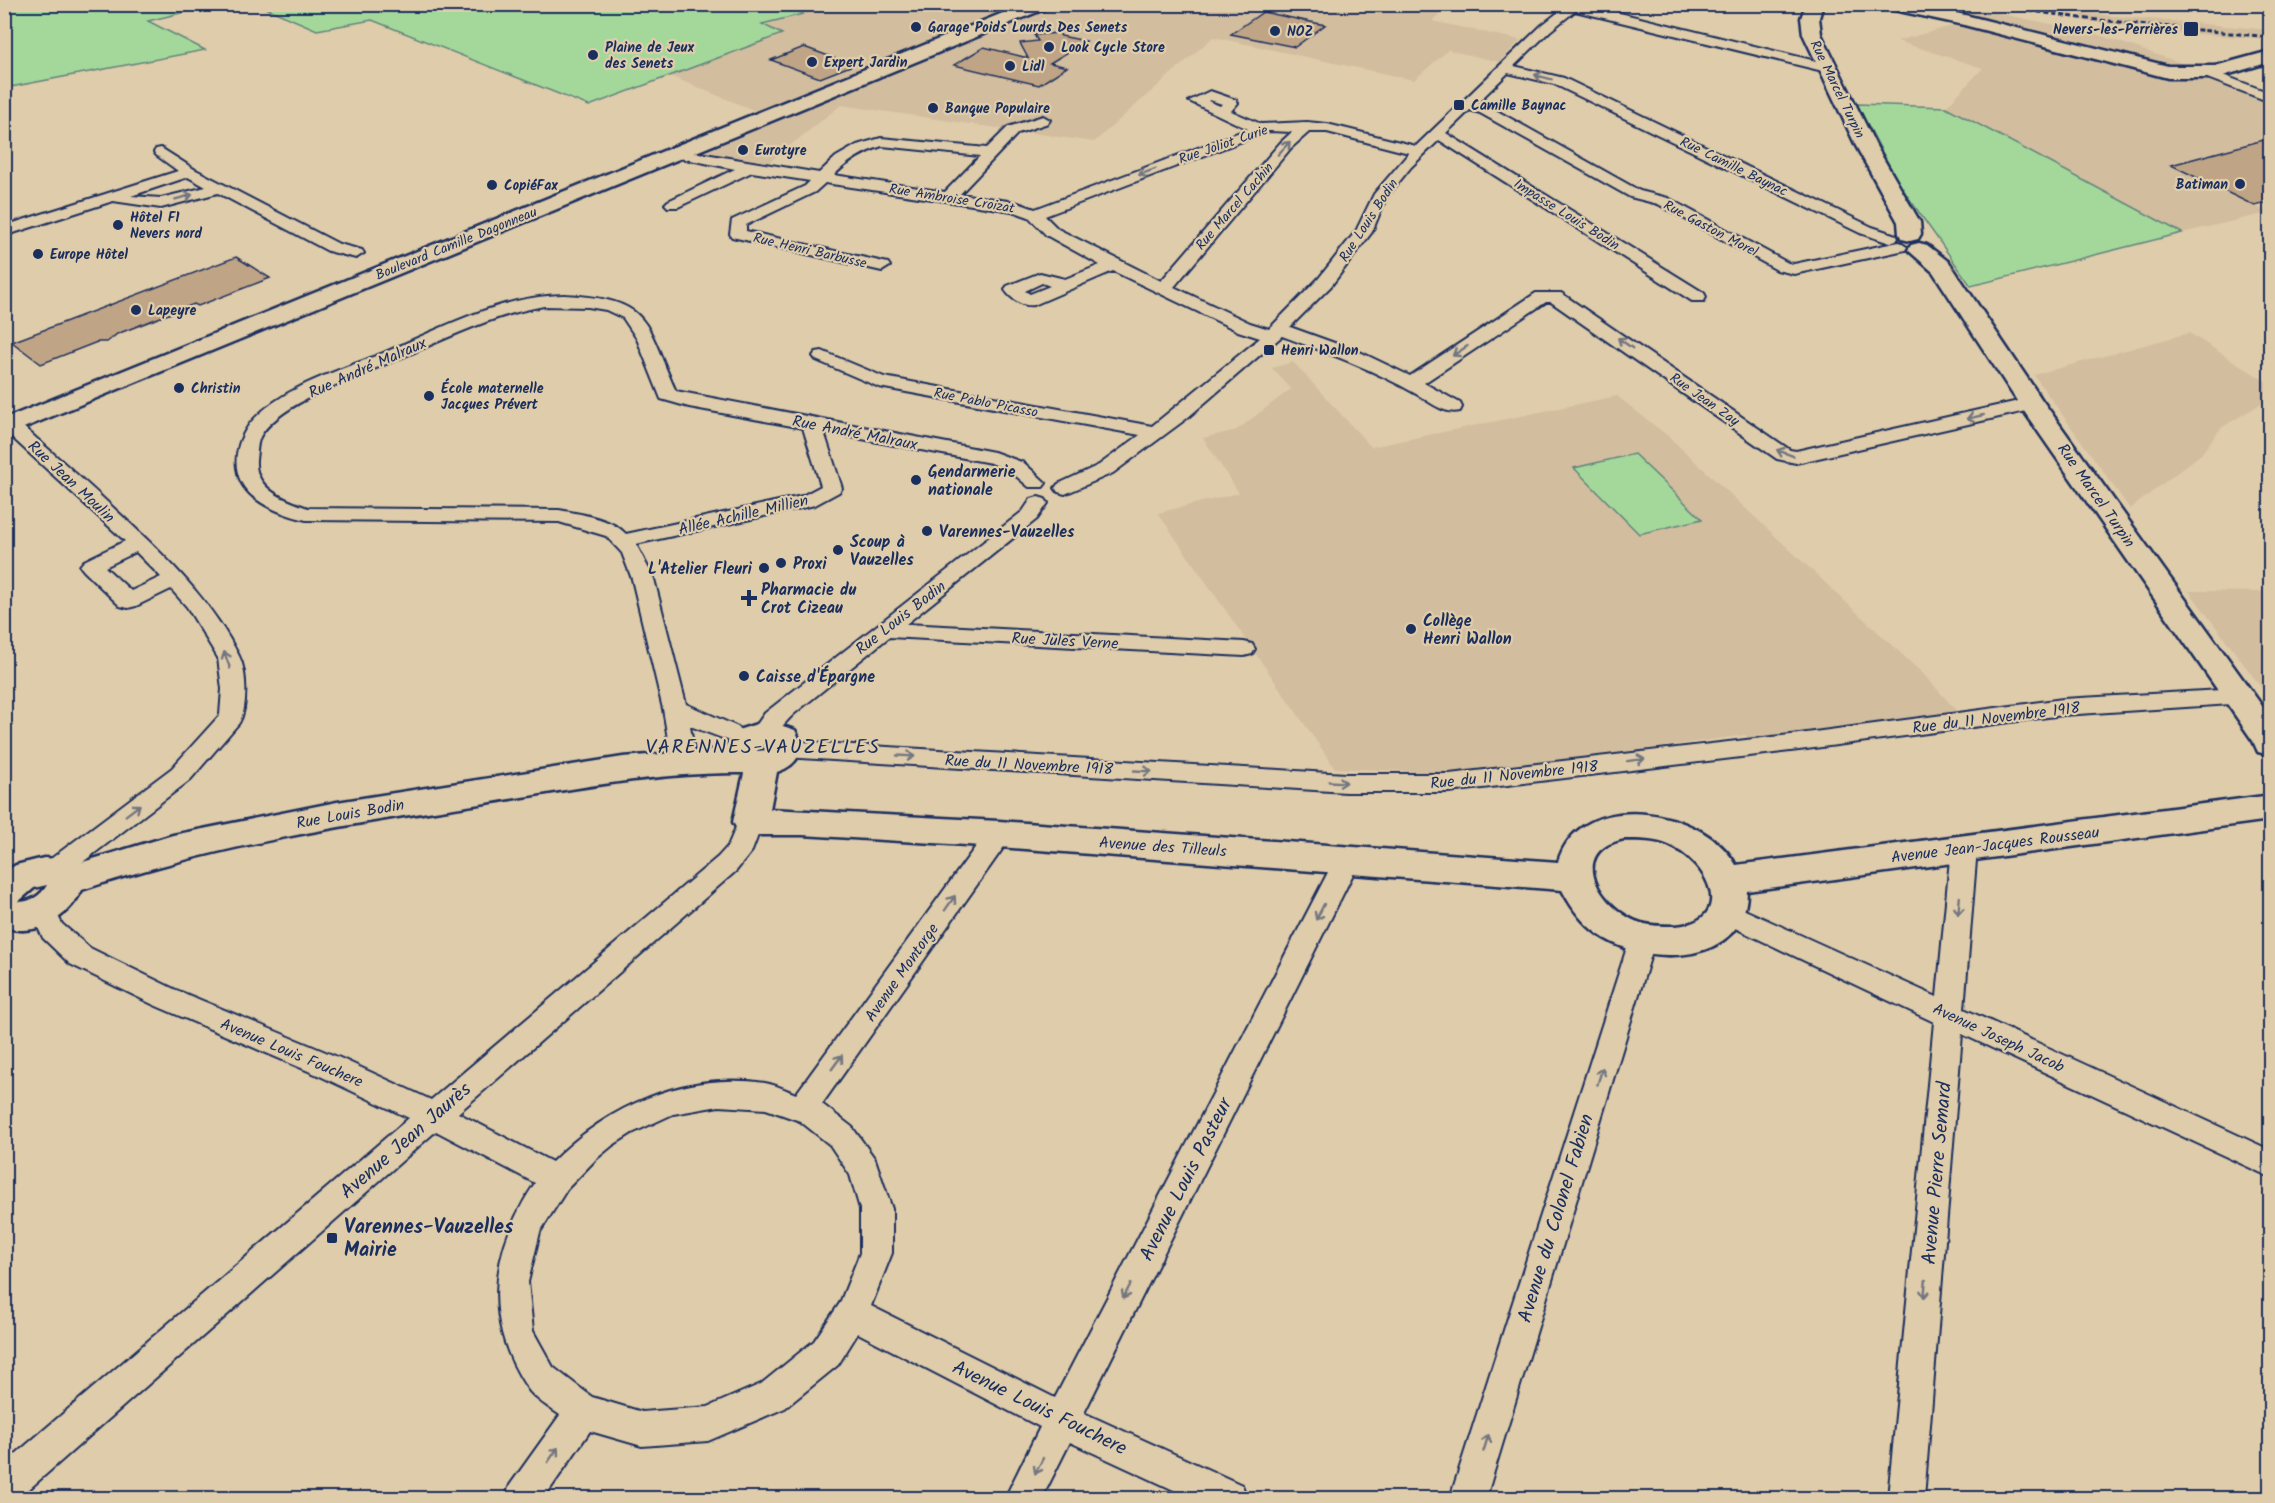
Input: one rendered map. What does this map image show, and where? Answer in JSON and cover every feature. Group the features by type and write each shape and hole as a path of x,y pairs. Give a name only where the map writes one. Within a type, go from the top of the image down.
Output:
{"street":[{"name":"Boulevard Camille Dagonneau","path":"6,421 1012,4"},
{"name":"Boulevard Camille Dagonneau","path":"6,421 1041,4"},
{"name":"Rue Marcel Turpin","path":"1815,4 1810,18 1812,34 1866,146 1909,222 1904,242 1941,267 2032,404 2271,744"},
{"path":"1892,4 1965,20 2151,69 2184,74 2207,73 2271,56"},
{"path":"1575,6 1827,68"},
{"name":"Rue Louis Bodin","path":"4,893 25,877 60,876 249,830 360,810 702,759 756,746 773,719 787,707 1030,515 1037,493 1057,502 1065,496 1065,488 1106,470 1235,369 1325,282 1364,232 1379,197 1419,151 1546,28 1575,6"},
{"name":"Rue Camille Baynac","path":"1505,68 1559,81 1866,230 1904,242"},
{"path":"2207,73 2271,98"},
{"name":"Rue Camille Baynac","path":"1492,82 1562,93 1578,91"},
{"name":"Rue Gaston Morel","path":"1468,105 1485,110 1635,194 1663,201 1783,267 1794,269 1904,242"},
{"path":"1222,112 1260,129"},
{"path":"949,197 1014,130 1043,120"},
{"name":"Rue Joliot Curie","path":"1035,214 1260,129 1307,126 1327,128 1419,151"},
{"name":"Rue Marcel Cachin","path":"1164,288 1286,146 1307,126"},
{"name":"Impasse Louis Bodin","path":"1437,133 1698,297"},
{"path":"823,178 840,160 862,148 881,142 991,153"},
{"path":"160,152 189,172 334,248 356,253"},
{"name":"Rue Ambroise Croizat","path":"675,153 750,167 1016,207 1035,214 1052,232 1113,266 1244,327 1274,332"},
{"path":"673,204 750,167"},
{"path":"4,231 189,172"},
{"name":"Rue Henri Barbusse","path":"823,178 810,189 738,223 738,234 882,266"},
{"path":"108,198 161,203 219,188"},
{"path":"1067,285 1113,266"},
{"name":"Rue Jean Zay","path":"1411,384 1542,297 1555,297 1784,455 1796,457 2032,404"},
{"name":"Rue André Malraux","path":"682,751 675,709 643,579 631,551 613,532 583,521 559,516 306,514 273,502 254,488 244,465 251,436 270,416 312,390 492,312 546,301 600,304 628,314 639,325 668,394 686,401 751,411 812,425 1003,460 1025,471 1037,493"},
{"path":"1274,332 1356,357 1453,407"},
{"name":"Rue Pablo Picasso","path":"822,356 879,382 1156,432"},
{"name":"Rue Jean Moulin","path":"6,421 93,499 174,579 195,603 229,658 234,689 231,717 181,774 102,834 60,876"},
{"name":"Allée Achille Millien","path":"622,541 808,501 832,488 812,425"},
{"path":"138,543 91,566 128,601 174,579"},
{"name":"Rue Jules Verne","path":"886,630 1244,649"},
{"name":"Rue du 11 Novembre 1918","path":"756,746 1346,783 1449,783 1799,742 2063,707 2239,697"},
{"path":"675,709 756,746"},
{"name":"Rue Louis Bodin","path":"639,767 682,751 756,746"},
{"name":"Avenue Jean Jaurès","path":"4,1488 727,864 739,851 750,822 756,746"},
{"name":"Avenue Jean-Jacques Rousseau","path":"1727,896 1964,848 2268,805"},
{"name":"Avenue des Tilleuls","path":"750,822 802,822 999,834 1575,877"},
{"path":"1623,826 1648,826 1673,833 1697,845 1715,861 1727,896 1714,928 1695,939 1670,942 1642,938 1618,928 1596,914 1582,896 1575,877 1576,858 1586,843 1602,831 1623,826"},
{"path":"102,834 124,861"},
{"name":"Avenue Montorge","path":"802,1109 999,834"},
{"name":"Avenue Pierre Semard","path":"1906,1498 1964,848"},
{"name":"Avenue Louis Pasteur","path":"1023,1498 1347,860"},
{"path":"4,913 22,917 43,911 58,900 63,893 60,876"},
{"name":"Avenue Joseph Jacob","path":"1727,896 1950,1014 2271,1164"},
{"name":"Avenue Louis Fouchere","path":"43,911 52,932 80,956 164,997 330,1067 434,1115 556,1179"},
{"name":"Avenue du Colonel Fabien","path":"1468,1498 1642,938"},
{"path":"719,1093 767,1096 802,1109 810,1112 841,1136 864,1169 876,1209 876,1253 852,1313 826,1353 772,1396 708,1424 642,1429 583,1412 541,1379 517,1334 512,1282 525,1229 543,1196 585,1149 621,1124 669,1102 719,1093"},
{"name":"Avenue Louis Fouchere","path":"852,1313 1062,1420 1229,1498"},
{"path":"523,1498 583,1412"}],"shaded area":[{"path":"785,4 1449,4 1432,21 1520,40 1500,62 1448,50 1414,80 1213,37 1094,142 841,105 767,164 691,153 773,118 670,76 781,34 761,24 802,14"},
{"path":"1906,5 1957,5 2090,32 2231,80 2270,97 2270,202 2256,206 2267,213 2182,233 1946,107 1983,68 1897,41 1974,20"},
{"path":"2081,13 2270,30 2270,39 2167,32 2084,21"},
{"path":"2189,333 2270,384 2270,398 2221,428 2201,454 2130,509 2034,375"},
{"path":"1293,362 1371,447 1617,396 1669,437 1924,675 1957,711 1834,734 1749,740 1745,735 1584,758 1449,773 1335,768 1158,513 1239,493 1203,438 1237,430 1291,389 1272,368"},
{"path":"2189,591 2270,592 2270,699"}],"green space":[{"path":"4,5 214,5 148,21 205,50 5,88"},
{"name":"Plaine de Jeux des Senets","path":"259,5 785,5 803,14 762,24 782,34 589,106 372,20 317,30"},
{"path":"1857,104 1946,107 2182,233 1971,286 1899,184"},
{"path":"1634,454 1702,519 1639,534 1574,468"}],"building":[{"name":"NOZ","path":"1263,12 1325,25 1295,47 1231,34"},
{"name":"Lidl","path":"1059,33 1061,36 1086,41 1050,63 1067,67 1039,85 954,65 984,47 1028,58 1020,43 1038,41 1034,35"},
{"name":"Expert Jardin","path":"804,47 853,65 820,78 771,60"},
{"name":"Batiman","path":"2271,138 2271,202 2255,206 2171,165"},
{"name":"Lapeyre","path":"236,257 270,278 117,334 107,342 97,342 41,364 12,342"}],"railway":[{"path":"1982,4 2088,19 2270,37"}],"place":[{"name":"Garage Poids Lourds Des Senets","path":"916,27"},
{"name":"Nevers-les-Perrières","path":"2191,29"},
{"name":"NOZ","path":"1275,31"},
{"name":"Look Cycle Store","path":"1049,47"},
{"name":"Plaine de Jeux des Senets","path":"593,55"},
{"name":"Expert Jardin","path":"812,62"},
{"name":"Lidl","path":"1010,66"},
{"name":"Camille Baynac","path":"1459,105"},
{"name":"Banque Populaire","path":"933,108"},
{"name":"Eurotyre","path":"743,150"},
{"name":"Batiman","path":"2240,184"},
{"name":"CopiéFax","path":"492,185"},
{"name":"Hôtel F1 Nevers nord","path":"118,225"},
{"name":"Europe Hôtel","path":"38,254"},
{"name":"Lapeyre","path":"136,310"},
{"name":"Henri Wallon","path":"1269,350"},
{"name":"Christin","path":"179,388"},
{"name":"École maternelle Jacques Prévert","path":"429,396"},
{"name":"Gendarmerie nationale","path":"916,480"},
{"name":"Varennes-Vauzelles","path":"927,531"},
{"name":"Scoup à Vauzelles","path":"838,550"},
{"name":"Proxi","path":"781,563"},
{"name":"L'Atelier Fleuri","path":"764,568"},
{"name":"Pharmacie du Crot Cizeau","path":"749,598"},
{"name":"Collège Henri Wallon","path":"1411,629"},
{"name":"Caisse d'Épargne","path":"744,676"},
{"name":"Varennes-Vauzelles Mairie","path":"332,1238"}],"district":[{"name":"VARENNES-VAUZELLES","path":"763,746"}]}
